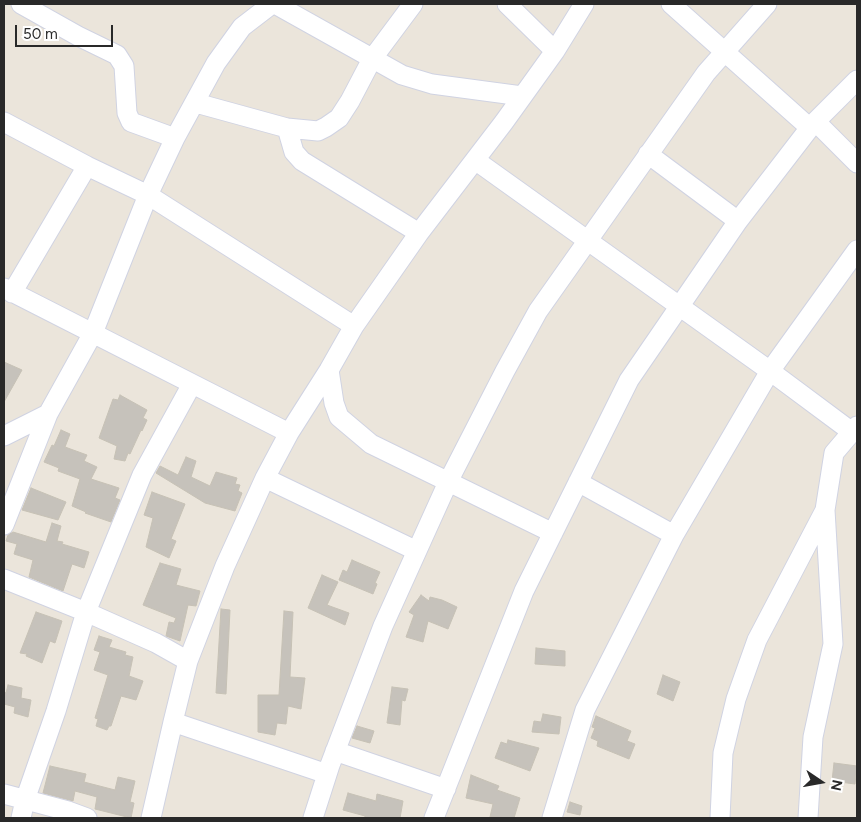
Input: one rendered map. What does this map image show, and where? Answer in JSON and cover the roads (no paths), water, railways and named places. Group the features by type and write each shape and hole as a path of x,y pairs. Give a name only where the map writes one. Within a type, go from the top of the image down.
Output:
{"street":[{"path":"21,4 78,36 117,55 124,66 127,113 132,122 174,138"},
{"path":"4,525 48,414 93,333 148,195 174,138 196,103 216,64 242,27 274,4 402,75 432,84 522,96"},
{"path":"196,103 287,128 318,131 339,118 372,59 414,4"},
{"path":"507,4 554,51"},
{"path":"152,818 188,661 225,566 265,478 289,433 354,326 419,233 522,96 584,4"},
{"path":"671,4 857,163"},
{"path":"313,818 327,774 383,626 449,482 538,310 706,73 767,4"},
{"path":"434,818 524,591 629,380 738,221 813,125 857,80"},
{"path":"4,122 87,166 148,195 354,326"},
{"path":"287,128 294,152 302,161 419,233"},
{"path":"648,154 738,221"},
{"path":"475,160 770,371 855,429 834,453 825,510 833,644 813,737 808,818"},
{"path":"87,166 8,290 289,433"},
{"path":"552,818 585,710 674,535 770,371 857,250"},
{"path":"329,370 334,403 339,417 371,444 553,533"},
{"path":"23,809 56,711 86,612 142,475 192,384"},
{"path":"4,436 48,414"},
{"path":"265,478 417,551"},
{"path":"578,482 674,535"},
{"path":"720,818 723,753 736,698 757,640 825,510"},
{"path":"4,579 86,612 188,661"},
{"path":"173,722 327,774"},
{"path":"336,751 446,789"},
{"path":"4,794 23,809 68,811 87,818"}]}
